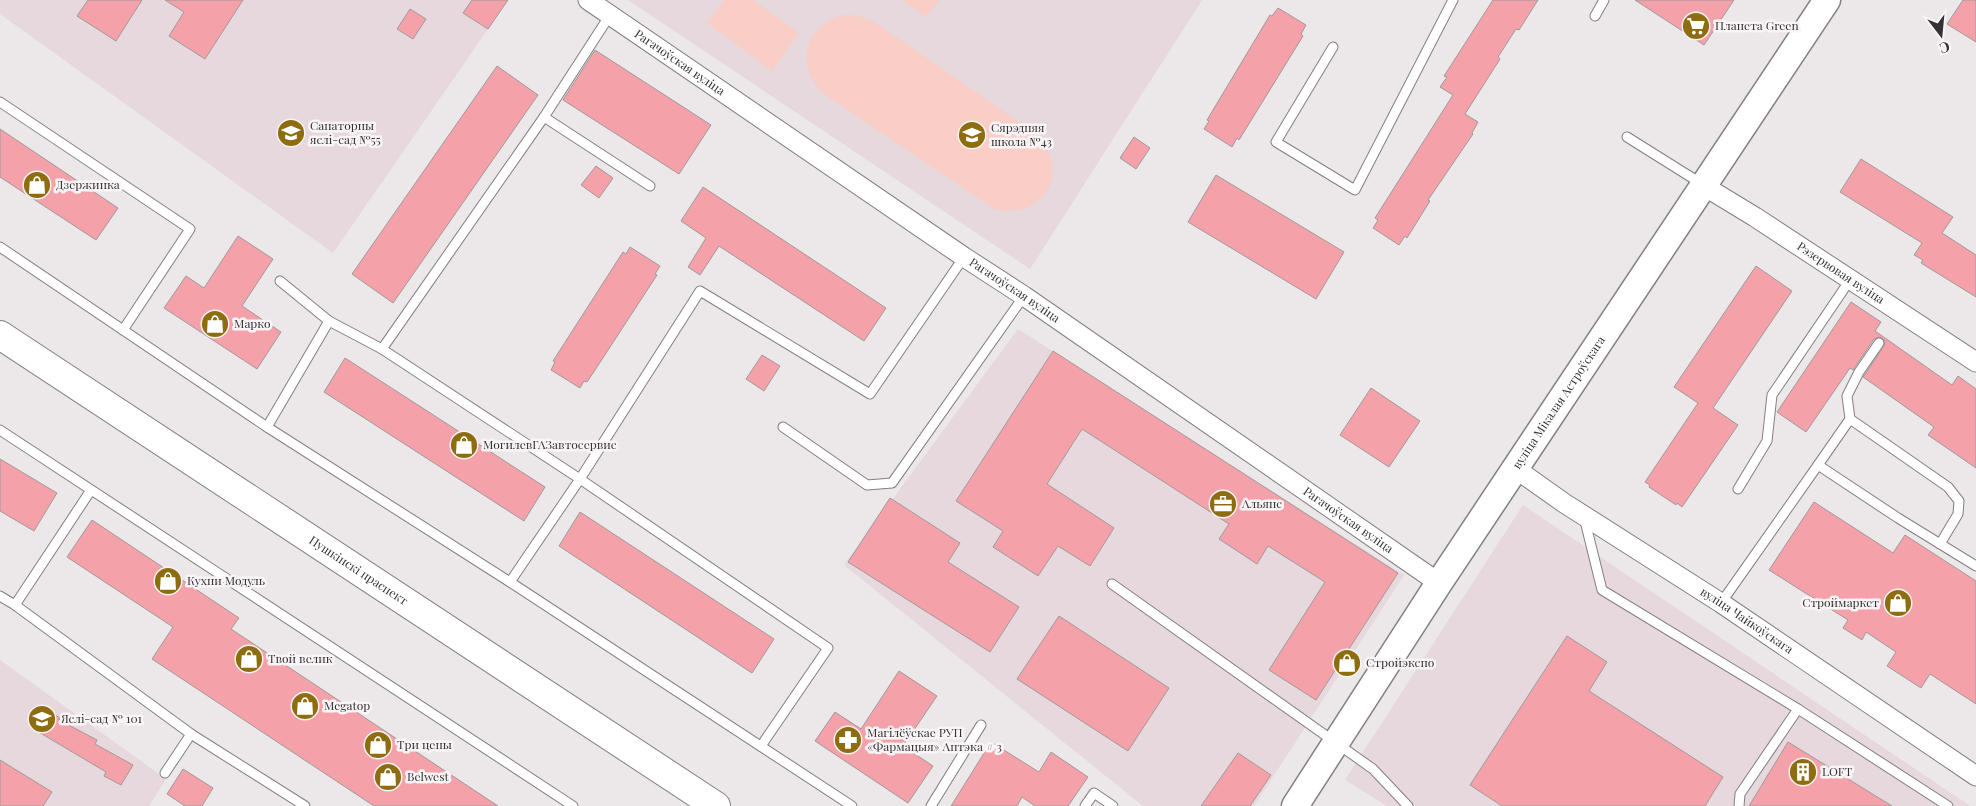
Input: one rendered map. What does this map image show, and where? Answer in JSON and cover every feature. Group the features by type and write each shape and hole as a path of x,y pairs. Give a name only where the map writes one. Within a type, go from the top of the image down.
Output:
{"main road":[{"name":"вуліца Мікалая Астроўскага","path":"1302,800 1439,583 1827,0"},
{"name":"Пушкінскі праспект","path":"0,335 716,806"}],"street":[{"name":"Рагачоўская вуліца","path":"588,0 964,258 1024,296 1439,583"},
{"name":"Рэзервовая вуліца","path":"1704,186 1976,362"},
{"name":"вуліца Чайкоўскага","path":"1516,469 1721,603 1976,776"}],"lane":[{"path":"1333,48 1276,142 1355,190 1453,0"},
{"path":"1595,16 1604,0"},
{"path":"382,349 544,117 610,14"},
{"path":"0,102 190,229 123,330"},
{"path":"544,117 650,186"},
{"path":"1627,137 1704,186"},
{"path":"0,247 267,428 510,582 852,806"},
{"path":"510,582 580,479 700,291 870,394 964,258"},
{"path":"1738,489 1767,441 1772,395 1850,280"},
{"path":"280,281 330,321 382,349 580,479 828,648 761,746"},
{"path":"782,428 866,485 892,483 1024,296"},
{"path":"267,428 330,321"},
{"path":"1721,603 1850,419 1847,396 1859,372 1879,343"},
{"path":"1850,419 1948,487 1959,501 1958,514 1940,544"},
{"path":"0,430 573,806"},
{"path":"1818,466 1976,566"},
{"path":"15,605 91,490"},
{"path":"1583,514 1602,590 1798,709 1948,806"},
{"path":"1112,584 1374,769 1408,806"},
{"path":"0,596 191,734 305,806"},
{"path":"1740,806 1740,794 1798,709"},
{"path":"930,806 981,725"},
{"path":"165,772 191,734"},
{"path":"1085,806 1094,793 1113,806"}],"shaded area":[{"name":"Санаторны яслі-сад №55","path":"0,0 508,0 333,253 0,14"},
{"name":"Сярэдняя школа №43","path":"628,0 1202,0 1030,269"},
{"path":"724,0 753,0 799,33 772,71 707,23"},
{"path":"902,0 939,0 926,17"},
{"path":"843,15 852,15 876,23 1035,133 1046,147 1052,162 1052,176 1048,189 1039,200 1027,207 1012,211 994,209 824,94 815,83 809,71 807,60 808,48 812,37 819,28 830,20"},
{"path":"1018,329 1404,575 1254,806 1143,806 844,565"},
{"path":"1523,505 1970,806 1387,806 1345,780"},
{"name":"Яслі-сад № 101","path":"0,660 166,779 149,806 0,806"}],"building":[{"path":"88,0 142,0 116,41 77,16"},
{"path":"165,0 243,0 205,59 169,36 184,12"},
{"path":"472,0 508,0 488,29 463,13"},
{"path":"1493,0 1538,0 1519,30 1516,29 1498,57 1500,59 1465,114 1478,122 1473,134 1428,200 1430,201 1407,238 1405,236 1399,245 1373,228 1378,220 1375,218 1453,95 1440,87 1447,77 1444,76"},
{"name":"Планета Green","path":"1635,0 1734,0 1704,45"},
{"path":"1963,0 1976,0 1976,42 1947,24"},
{"path":"1278,8 1306,25 1301,34 1303,36 1239,140 1237,138 1232,147 1204,129 1209,121 1207,120 1270,15 1272,16"},
{"path":"410,9 426,19 413,39 397,29"},
{"path":"595,50 711,125 679,174 563,100"},
{"path":"497,66 538,95 393,303 352,274"},
{"path":"0,129 118,208 96,240 0,177"},
{"path":"1134,137 1150,148 1136,169 1120,158"},
{"path":"1861,159 1953,217 1942,233 1976,255 1976,297 1921,263 1923,260 1914,255 1922,243 1840,192"},
{"path":"596,166 613,178 599,198 581,185"},
{"path":"1216,175 1344,252 1316,299 1188,222"},
{"path":"703,187 886,308 864,341 719,246 700,275 688,267 706,238 681,221"},
{"path":"238,236 273,259 242,306 281,332 257,369 164,308 186,276 204,288"},
{"path":"630,247 660,266 655,274 657,275 587,382 584,381 580,388 551,370 555,362 553,361 623,252 626,254"},
{"path":"1756,266 1792,291 1713,408 1738,425 1682,507 1649,487 1650,485 1645,482 1698,403 1674,387"},
{"path":"1851,302 1881,322 1875,331 1952,385 1958,376 1976,389 1976,468 1928,435 1934,427 1863,377 1884,346 1885,341 1880,337 1874,339 1853,370 1850,368 1806,432 1777,412"},
{"path":"1053,351 1398,573 1316,700 1269,670 1325,582 1268,546 1257,564 1219,539 1229,524 1082,429 1047,484 1114,528 1090,566 1058,546 1038,576 993,547 1003,531 956,501"},
{"path":"762,355 780,366 764,391 746,379"},
{"path":"345,358 545,487 524,521 324,392"},
{"path":"1371,388 1420,421 1389,467 1340,435"},
{"path":"0,459 57,493 34,531 0,511"},
{"path":"890,498 960,543 948,562 1019,607 990,652 848,562"},
{"name":"Строймаркет","path":"1814,502 1893,553 1905,535 1976,581 1976,704 1930,674 1921,688 1887,666 1896,652 1866,632 1862,640 1843,628 1848,620 1769,570"},
{"path":"580,512 774,639 752,673 559,546"},
{"path":"92,520 239,618 231,629 498,806 374,806 152,659 173,627 67,557"},
{"path":"1059,616 1169,688 1128,751 1017,679"},
{"path":"1567,636 1607,662 1589,691 1723,777 1705,806 1502,806 1470,785"},
{"path":"899,671 937,696 903,746 933,766 908,803 815,741 835,712 861,729"},
{"path":"43,708 60,718 59,720 97,740 95,744 133,765 121,785 104,776 106,772 32,728"},
{"path":"991,742 1039,772 1051,752 1088,777 1068,806 1035,806 1022,797 1017,806 951,806"},
{"name":"LOFT","path":"1788,742 1892,806 1749,806"},
{"path":"1238,753 1271,775 1250,806 1201,806"},
{"path":"0,760 52,792 43,806 0,806"},
{"path":"183,769 213,788 202,806 185,806 167,794"}],"place":[{"name":"Планета Green","path":"1696,26"},
{"name":"Санаторны яслі-сад №55","path":"291,133"},
{"name":"Сярэдняя школа №43","path":"972,135"},
{"name":"Дзержинка","path":"37,185"},
{"name":"Марко","path":"215,324"},
{"name":"МогилевГАЗавтосервис","path":"464,445"},
{"name":"Альянс","path":"1223,504"},
{"name":"Кухни Модуль","path":"168,581"},
{"name":"Строймаркет","path":"1898,603"},
{"name":"Твой велик","path":"249,659"},
{"name":"Стройэкспо","path":"1347,663"},
{"name":"Megatop","path":"305,706"},
{"name":"Яслі-сад № 101","path":"42,719"},
{"name":"Магілёўскае РУП «Фармацыя» Аптэка # 3","path":"848,740"},
{"name":"Три цены","path":"378,745"},
{"name":"LOFT","path":"1803,772"},
{"name":"Belwest","path":"388,777"}]}
